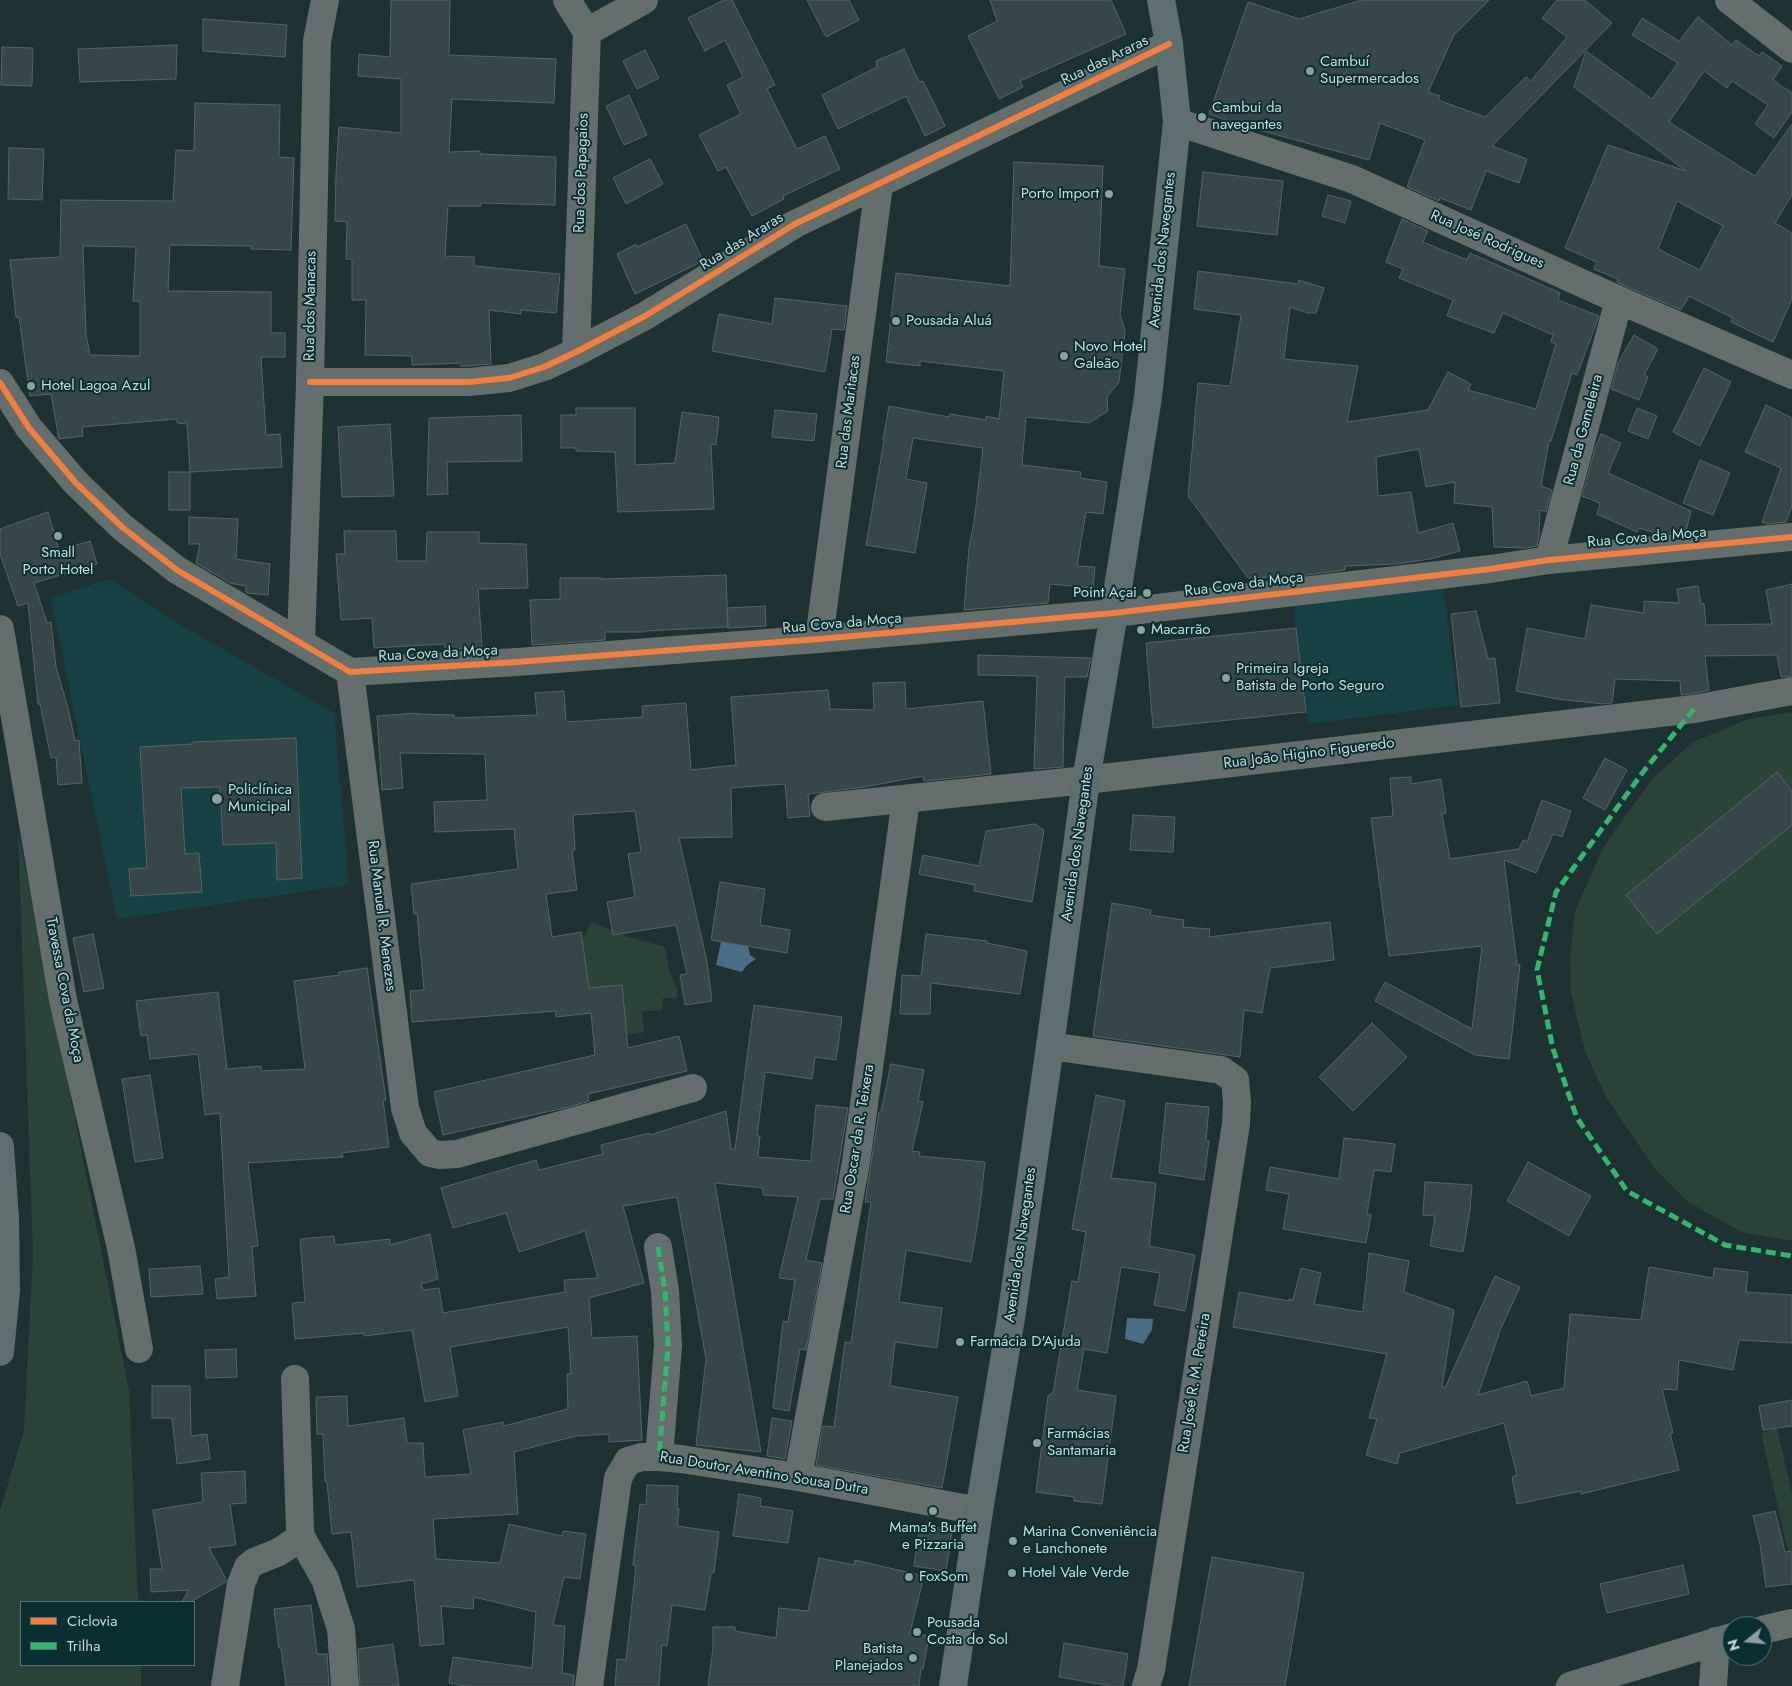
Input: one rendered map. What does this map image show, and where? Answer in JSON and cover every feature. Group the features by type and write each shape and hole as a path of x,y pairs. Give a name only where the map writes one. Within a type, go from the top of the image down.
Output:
{"main road":[{"name":"Avenida dos Navegantes","path":"953,1686 1012,1309 1086,780 1148,397 1177,122 1169,44 1161,0"},
{"path":"0,1146 5,1218 6,1291 0,1352"}],"street":[{"name":"Rua dos Manacas","path":"301,642 310,382 316,41 325,0"},
{"path":"567,0 587,32 644,0"},
{"path":"1729,0 1792,49"},
{"name":"Rua dos Papagaios","path":"576,352 587,32"},
{"name":"Rua das Araras","path":"310,382 469,382 509,378 544,367 645,316 795,224 1169,44"},
{"name":"Rua José Rodrigues","path":"1177,122 1352,179 1619,300 1792,375"},
{"name":"Rua das Maritacas","path":"819,639 879,185"},
{"name":"Rua da Gameleira","path":"1549,560 1619,300"},
{"path":"2,393 76,483 122,527 177,570 350,672"},
{"name":"Rua Cova da Moça","path":"350,672 443,668 819,639 1114,613 1490,569 1549,560 1792,537"},
{"name":"Travessa Cova da Moça","path":"0,629 63,1000 121,1248 139,1349"},
{"name":"Rua Manuel R. Menezes","path":"350,672 405,1108 413,1134 430,1153 440,1155 456,1154 693,1088"},
{"name":"Rua João Higino Figueredo","path":"825,807 1086,780 1694,709 1792,691"},
{"name":"Rua Oscar da R. Teixera","path":"798,1477 856,1162 906,799"},
{"name":"Rua José R. M. Pereira","path":"1050,1046 1221,1070 1235,1080 1236,1124 1151,1670 1146,1686"},
{"path":"658,1246 665,1291 668,1346 659,1457"},
{"path":"295,1379 299,1470 298,1504 301,1537 325,1579 341,1629 345,1686"},
{"name":"Rua Doutor Aventino Sousa Dutra","path":"589,1686 618,1478 628,1461 642,1457 659,1457 798,1477 979,1511"},
{"path":"225,1686 240,1584 248,1567 254,1562 279,1552 301,1537"},
{"path":"1772,1628 1792,1623"},
{"path":"1570,1686 1722,1640"},
{"path":"1713,1686 1722,1648"}],"shaded area":[{"name":"Policlínica Municipal","path":"109,579 184,627 334,713 349,885 117,919 51,598"},
{"path":"1443,586 1458,705 1308,724 1293,604"},
{"path":"721,942 748,946 750,955 756,959 747,965 742,972 716,965"},
{"path":"1127,1318 1153,1319 1152,1330 1143,1344 1125,1339"}],"green space":[{"path":"1792,712 1792,1241 1741,1232 1687,1201 1655,1169 1606,1097 1585,1051 1571,993 1570,959 1575,911 1604,846 1653,778 1693,742 1749,719"},
{"path":"18,831 129,1391 138,1601 20,1601 20,1666 141,1666 141,1686 0,1686 0,1511 24,1430 33,1255"},
{"path":"591,922 629,937 665,947 669,971 677,988 677,998 663,998 662,1010 642,1011 644,1032 626,1035 589,988 582,940"},
{"path":"1777,1428 1792,1494 1792,1551 1788,1551 1761,1433"}],"building":[{"path":"391,0 450,0 449,55 556,59 554,103 452,99 449,152 480,151 480,154 556,157 555,205 481,203 481,206 448,206 445,256 474,257 474,266 560,274 556,313 521,310 521,314 489,310 491,364 468,366 461,366 461,363 412,365 412,356 365,355 366,300 352,300 352,259 346,259 347,222 335,221 339,127 401,133 401,79 358,76 359,54 390,57"},
{"path":"724,0 732,0 775,85 767,89 797,149 825,136 840,169 783,196 784,199 752,216 726,167 718,171 699,135 741,114 727,85 743,77 725,40 705,51 688,18"},
{"path":"807,0 849,0 859,20 826,37"},
{"path":"990,0 1111,0 1126,34 1020,81 1023,87 999,99 968,36 997,21"},
{"path":"1362,0 1489,0 1454,35 1428,92 1440,96 1438,100 1485,117 1526,77 1531,81 1567,37 1542,18 1557,0 1585,0 1612,23 1492,146 1527,159 1519,183 1486,171 1471,210 1440,198 1439,201 1407,187 1425,140 1380,123 1369,160 1237,124 1209,114 1248,2 1299,19"},
{"path":"1698,17 1732,45 1736,40 1759,56 1762,52 1782,66 1773,80 1792,93 1792,112 1774,138 1755,124 1768,105 1732,81 1727,88 1704,71 1669,122 1755,176 1792,124 1792,195 1775,223 1792,233 1792,299 1773,342 1731,322 1733,318 1689,296 1681,310 1625,286 1617,282 1618,279 1594,269 1597,262 1565,248 1608,145 1686,171 1574,87 1586,51 1652,99 1678,63 1632,35 1642,18 1679,41","holes":["1677,201 1723,226 1700,270 1658,249"]},
{"path":"203,19 287,25 285,57 203,51"},
{"path":"177,45 176,79 80,82 78,49"},
{"path":"2,47 33,48 32,86 1,85"},
{"path":"904,49 919,82 923,81 945,126 925,136 906,96 838,129 822,95 877,67 876,61"},
{"path":"645,50 659,78 637,89 623,61"},
{"path":"629,95 647,135 624,145 606,106"},
{"path":"195,103 280,105 279,157 294,158 291,250 251,249 251,246 170,245 168,291 271,292 271,333 285,333 285,357 261,357 266,435 280,434 282,467 190,472 187,424 177,423 177,419 82,427 83,436 59,439 51,394 30,396 19,317 16,317 10,260 60,257 61,200 173,201 176,150 194,151","holes":["83,246 136,247 133,301 140,301 140,356 90,355 86,334"]},
{"path":"9,148 44,149 42,200 8,199"},
{"path":"650,159 663,184 626,204 613,178"},
{"path":"1014,162 1103,166 1099,266 1125,269 1120,315 1125,330 1119,382 1107,397 1108,411 1089,423 1026,417 1022,465 1081,472 1080,478 1107,482 1103,514 1086,512 1077,566 1095,567 1093,588 1050,584 1048,603 964,610 969,548 983,448 913,438 906,479 927,483 915,553 866,545 883,440 889,406 949,417 950,414 986,420 986,416 999,419 1004,371 920,361 920,366 886,362 896,273 1010,286"},
{"path":"1203,172 1283,181 1277,235 1197,226"},
{"path":"1328,195 1351,201 1345,223 1322,216"},
{"path":"1402,219 1428,231 1423,242 1467,260 1470,253 1560,293 1558,300 1599,316 1577,375 1572,373 1551,441 1549,441 1541,486 1552,490 1546,512 1540,510 1537,546 1526,548 1494,547 1492,507 1454,503 1455,482 1426,487 1419,449 1376,457 1378,496 1411,492 1418,533 1453,523 1460,551 1430,559 1397,564 1345,566 1345,570 1298,576 1248,578 1188,496 1198,383 1230,386 1241,315 1194,309 1198,271 1298,284 1299,280 1324,288 1316,313 1308,313 1290,307 1284,359 1358,366 1347,422 1428,410 1448,372 1471,384 1468,390 1536,409 1556,344 1551,342 1553,335 1503,313 1494,333 1447,316 1453,300 1399,278 1403,269 1386,262"},
{"path":"686,224 703,261 635,294 617,254 636,244 637,247"},
{"path":"775,298 847,306 844,330 832,329 825,372 712,351 719,314 772,324"},
{"path":"1634,335 1658,349 1644,375 1648,377 1639,400 1611,389 1618,363"},
{"path":"1704,368 1731,382 1700,446 1673,432"},
{"path":"1766,405 1792,418 1792,506 1786,522 1767,524 1762,522 1781,468 1745,452"},
{"path":"576,408 635,408 635,465 675,463 682,412 719,417 716,445 711,444 714,509 618,512 615,452 576,451 576,448 561,448 561,415 576,415"},
{"path":"1637,408 1657,416 1648,439 1628,431"},
{"path":"775,410 817,414 814,441 772,437"},
{"path":"521,415 522,461 447,462 448,494 427,495 429,418"},
{"path":"390,424 394,496 342,497 338,427"},
{"path":"1601,434 1621,443 1608,473 1691,511 1686,531 1659,534 1639,528 1637,532 1597,514 1600,503 1582,496"},
{"path":"1700,460 1730,473 1713,515 1683,503"},
{"path":"169,472 190,472 190,510 169,510"},
{"path":"48,512 59,550 90,541 97,564 34,583 47,623 51,622 56,667 75,741 79,740 82,783 58,785 56,757 51,758 40,704 38,704 28,603 18,606 0,554 0,529"},
{"path":"189,517 238,519 236,559 270,564 268,595 247,593 246,586 230,583 196,563 200,544 189,544"},
{"path":"344,531 396,531 397,561 426,561 427,532 479,532 479,543 526,544 528,588 478,589 482,647 445,650 445,644 374,648 372,618 341,620 336,554 345,554"},
{"path":"726,575 728,627 645,632 605,632 605,640 532,645 530,600 560,599 560,578 602,579"},
{"path":"1792,584 1792,676 1781,677 1777,655 1705,656 1709,690 1692,694 1681,695 1680,681 1615,679 1612,703 1603,704 1557,699 1516,691 1527,628 1585,639 1591,605 1644,613 1644,601 1679,603 1677,589 1698,586 1701,604 1704,604 1706,625 1772,624 1766,590"},
{"path":"765,606 766,626 728,628 727,608"},
{"path":"1476,611 1488,659 1495,658 1500,703 1461,707 1451,614"},
{"name":"Primeira Igreja Batista de Porto Seguro","path":"1296,628 1306,712 1153,728 1146,643"},
{"path":"978,655 1091,658 1087,677 1065,677 1063,767 1034,769 1037,676 978,675"},
{"path":"905,682 906,709 983,701 991,774 924,781 923,776 864,787 808,794 810,816 788,818 785,784 731,788 732,837 679,838 707,962 712,1001 685,1005 680,975 687,974 676,925 613,935 607,902 635,897 628,854 641,852 635,811 573,815 575,850 572,850 577,890 546,894 552,937 581,932 589,988 622,985 628,1048 679,1036 687,1071 588,1094 589,1101 569,1107 443,1135 434,1092 595,1055 591,1013 556,1017 556,1011 412,1022 410,991 424,990 417,913 414,914 411,884 518,869 514,829 435,832 434,802 487,800 485,754 400,753 403,788 382,790 377,716 417,713 454,715 454,718 537,715 535,693 564,691 566,722 643,717 642,706 686,703 691,770 736,765 731,697 828,690 830,709 874,710 873,683"},
{"path":"296,738 302,878 277,880 276,843 223,845 220,787 181,788 185,854 199,853 202,892 131,896 129,869 147,868 140,747 193,744 193,742"},
{"path":"1605,758 1627,770 1605,810 1583,798"},
{"path":"1777,772 1792,791 1792,825 1657,934 1626,895"},
{"path":"1411,777 1411,784 1441,779 1446,813 1442,814 1450,859 1519,849 1523,840 1527,842 1542,800 1571,811 1562,837 1553,834 1536,873 1504,860 1517,964 1520,965 1509,1059 1475,1055 1375,1001 1385,982 1472,1029 1482,946 1389,956 1371,818 1393,816 1390,778"},
{"path":"1133,815 1175,817 1173,852 1130,850"},
{"path":"1035,824 1044,830 1032,902 974,891 975,885 919,874 923,855 979,866 986,831"},
{"path":"720,882 765,889 760,925 790,930 787,953 711,940"},
{"path":"1112,903 1151,910 1150,915 1184,920 1183,927 1210,929 1209,937 1330,922 1334,960 1270,968 1262,1013 1244,1010 1240,1057 1093,1036"},
{"path":"93,934 104,988 84,992 73,938"},
{"path":"926,934 987,941 987,943 1027,951 1020,994 931,983 930,1014 900,1014 902,975 921,976"},
{"path":"367,968 386,1100 383,1100 389,1147 342,1153 343,1157 248,1163 258,1246 252,1247 256,1296 217,1299 215,1279 229,1277 220,1113 205,1115 198,1054 150,1059 147,1035 141,1036 136,1001 218,992 227,1069 261,1066 261,1071 305,1069 294,981 339,975 339,972"},
{"path":"754,1005 842,1017 836,1060 815,1057 812,1079 765,1072 757,1136 760,1136 758,1157 811,1161 816,1105 848,1108 833,1199 820,1199 806,1260 822,1263 806,1350 800,1349 789,1411 773,1408 783,1321 788,1322 795,1280 779,1278 798,1197 763,1195 763,1188 715,1183 761,1452 696,1445 706,1359 677,1197 623,1206 644,1283 589,1298 592,1338 637,1336 642,1440 609,1442 609,1434 576,1436 514,1452 518,1514 433,1519 436,1559 500,1563 509,1524 562,1536 563,1531 586,1534 580,1579 564,1577 553,1625 565,1626 562,1673 574,1675 573,1686 467,1686 449,1683 453,1657 532,1668 536,1612 474,1597 473,1609 441,1606 444,1644 420,1646 414,1580 357,1587 351,1532 332,1534 327,1482 325,1482 323,1434 317,1434 316,1397 347,1396 348,1426 404,1418 407,1443 423,1443 425,1477 471,1474 463,1430 503,1422 504,1426 568,1409 567,1374 571,1374 568,1327 450,1347 458,1396 425,1402 412,1330 364,1336 364,1333 295,1339 292,1303 305,1302 300,1239 334,1236 335,1245 390,1239 390,1245 430,1234 438,1279 421,1284 423,1290 439,1288 443,1313 565,1292 564,1280 598,1278 585,1231 519,1252 506,1213 453,1228 441,1188 536,1160 539,1170 603,1154 601,1145 649,1133 650,1135 726,1111 731,1149 735,1149"},
{"path":"1372,1023 1407,1057 1353,1111 1319,1077"},
{"path":"891,1064 924,1070 918,1101 923,1102 912,1151 920,1152 919,1156 985,1162 971,1262 906,1250 899,1302 942,1308 937,1348 895,1342 890,1386 958,1397 942,1488 816,1465 823,1426 834,1427 845,1342 851,1343 871,1202 865,1202 879,1112 881,1112"},
{"path":"150,1075 163,1158 135,1162 122,1079"},
{"path":"1096,1095 1125,1101 1111,1178 1156,1183 1149,1246 1195,1255 1185,1311 1154,1305 1160,1273 1121,1267 1107,1353 1084,1349 1077,1390 1116,1396 1102,1504 1074,1501 1074,1497 1036,1492 1048,1396 1053,1393 1072,1281 1078,1282 1086,1232 1072,1229"},
{"path":"1166,1103 1209,1107 1206,1141 1209,1141 1204,1180 1159,1173"},
{"path":"1344,1138 1395,1144 1391,1172 1374,1170 1367,1214 1371,1215 1366,1243 1283,1229 1289,1194 1266,1190 1270,1167 1339,1179"},
{"path":"1528,1162 1591,1196 1569,1236 1507,1201"},
{"path":"1425,1182 1472,1185 1463,1252 1430,1246 1435,1216 1423,1215"},
{"path":"1369,1253 1409,1261 1404,1292 1454,1310 1442,1387 1445,1388 1495,1276 1520,1287 1501,1328 1478,1395 1527,1381 1531,1396 1564,1388 1570,1314 1641,1320 1649,1267 1713,1278 1714,1268 1748,1272 1746,1292 1792,1295 1792,1343 1739,1340 1733,1370 1679,1360 1677,1390 1662,1389 1673,1433 1670,1433 1679,1470 1581,1494 1581,1491 1517,1504 1512,1477 1517,1475 1504,1423 1400,1453 1397,1464 1366,1455 1377,1419 1369,1418 1387,1354 1233,1327 1239,1292 1289,1301 1289,1299 1293,1300 1301,1268 1321,1273 1314,1304 1363,1312"},
{"path":"200,1266 203,1294 151,1297 149,1269"},
{"path":"236,1349 237,1377 206,1378 205,1350"},
{"path":"152,1386 190,1386 191,1436 207,1434 210,1459 177,1464 172,1418 152,1418"},
{"path":"1792,1400 1792,1426 1763,1430 1759,1406"},
{"path":"772,1418 792,1421 785,1459 767,1456"},
{"path":"245,1471 246,1503 230,1504 236,1545 209,1548 226,1582 192,1601 183,1601 189,1590 151,1592 150,1569 162,1569 153,1510 203,1502 201,1473"},
{"path":"647,1485 678,1486 677,1509 679,1509 677,1526 719,1532 714,1573 711,1573 705,1610 672,1605 667,1646 662,1645 659,1686 615,1686 617,1659 626,1660 636,1566 633,1565 640,1504 646,1505"},
{"path":"739,1494 761,1498 760,1506 793,1511 788,1543 733,1536"},
{"path":"1775,1511 1785,1552 1792,1551 1792,1584 1766,1587 1760,1544 1753,1516"},
{"path":"920,1525 952,1530 946,1571 914,1566"},
{"path":"1212,1557 1304,1573 1285,1686 1189,1686"},
{"path":"819,1558 854,1565 855,1560 924,1576 910,1633 929,1636 923,1669 921,1668 919,1686 708,1686 713,1648 713,1627 735,1627 735,1631 776,1638 779,1608 808,1611"},
{"path":"1683,1565 1689,1594 1607,1613 1600,1584"},
{"path":"311,1605 317,1654 327,1654 329,1686 286,1686 274,1609"},
{"path":"1064,1643 1128,1654 1123,1686 1112,1686 1059,1677"},
{"path":"393,1644 399,1686 360,1686 358,1649"}],"marked path":[{"path":"1694,709 1643,772 1556,892 1537,970 1553,1049 1577,1118 1627,1191 1725,1245 1792,1256"},
{"path":"658,1247 665,1291 668,1346 659,1457"}],"cycle path":[{"path":"310,382 469,382 509,378 544,367 645,316 795,224 1169,44"},
{"path":"0,383 29,428 76,483 122,527 177,570 350,672 517,662 819,639 1114,613 1490,569 1549,560 1792,537"}],"place":[{"name":"Cambuí Supermercados","path":"1310,71"},
{"name":"Cambui da navegantes","path":"1202,117"},
{"name":"Porto Import","path":"1109,194"},
{"name":"Pousada Aluá","path":"896,321"},
{"name":"Novo Hotel Galeão","path":"1064,356"},
{"name":"Hotel Lagoa Azul","path":"31,386"},
{"name":"Small Porto Hotel","path":"58,536"},
{"name":"Point Açai","path":"1147,593"},
{"name":"Macarrão","path":"1141,630"},
{"name":"Primeira Igreja Batista de Porto Seguro","path":"1226,678"},
{"name":"Policlínica Municipal","path":"217,799"},
{"name":"Farmácia D'Ajuda","path":"960,1342"},
{"name":"Farmácias Santamaria","path":"1037,1443"},
{"name":"Mama's Buffet e Pizzaria","path":"933,1511"},
{"name":"Marina Conveniência e Lanchonete","path":"1013,1541"},
{"name":"Hotel Vale Verde","path":"1012,1573"},
{"name":"FoxSom","path":"909,1577"},
{"name":"Pousada Costa do Sol","path":"917,1632"},
{"name":"Batista Planejados","path":"913,1658"}]}
